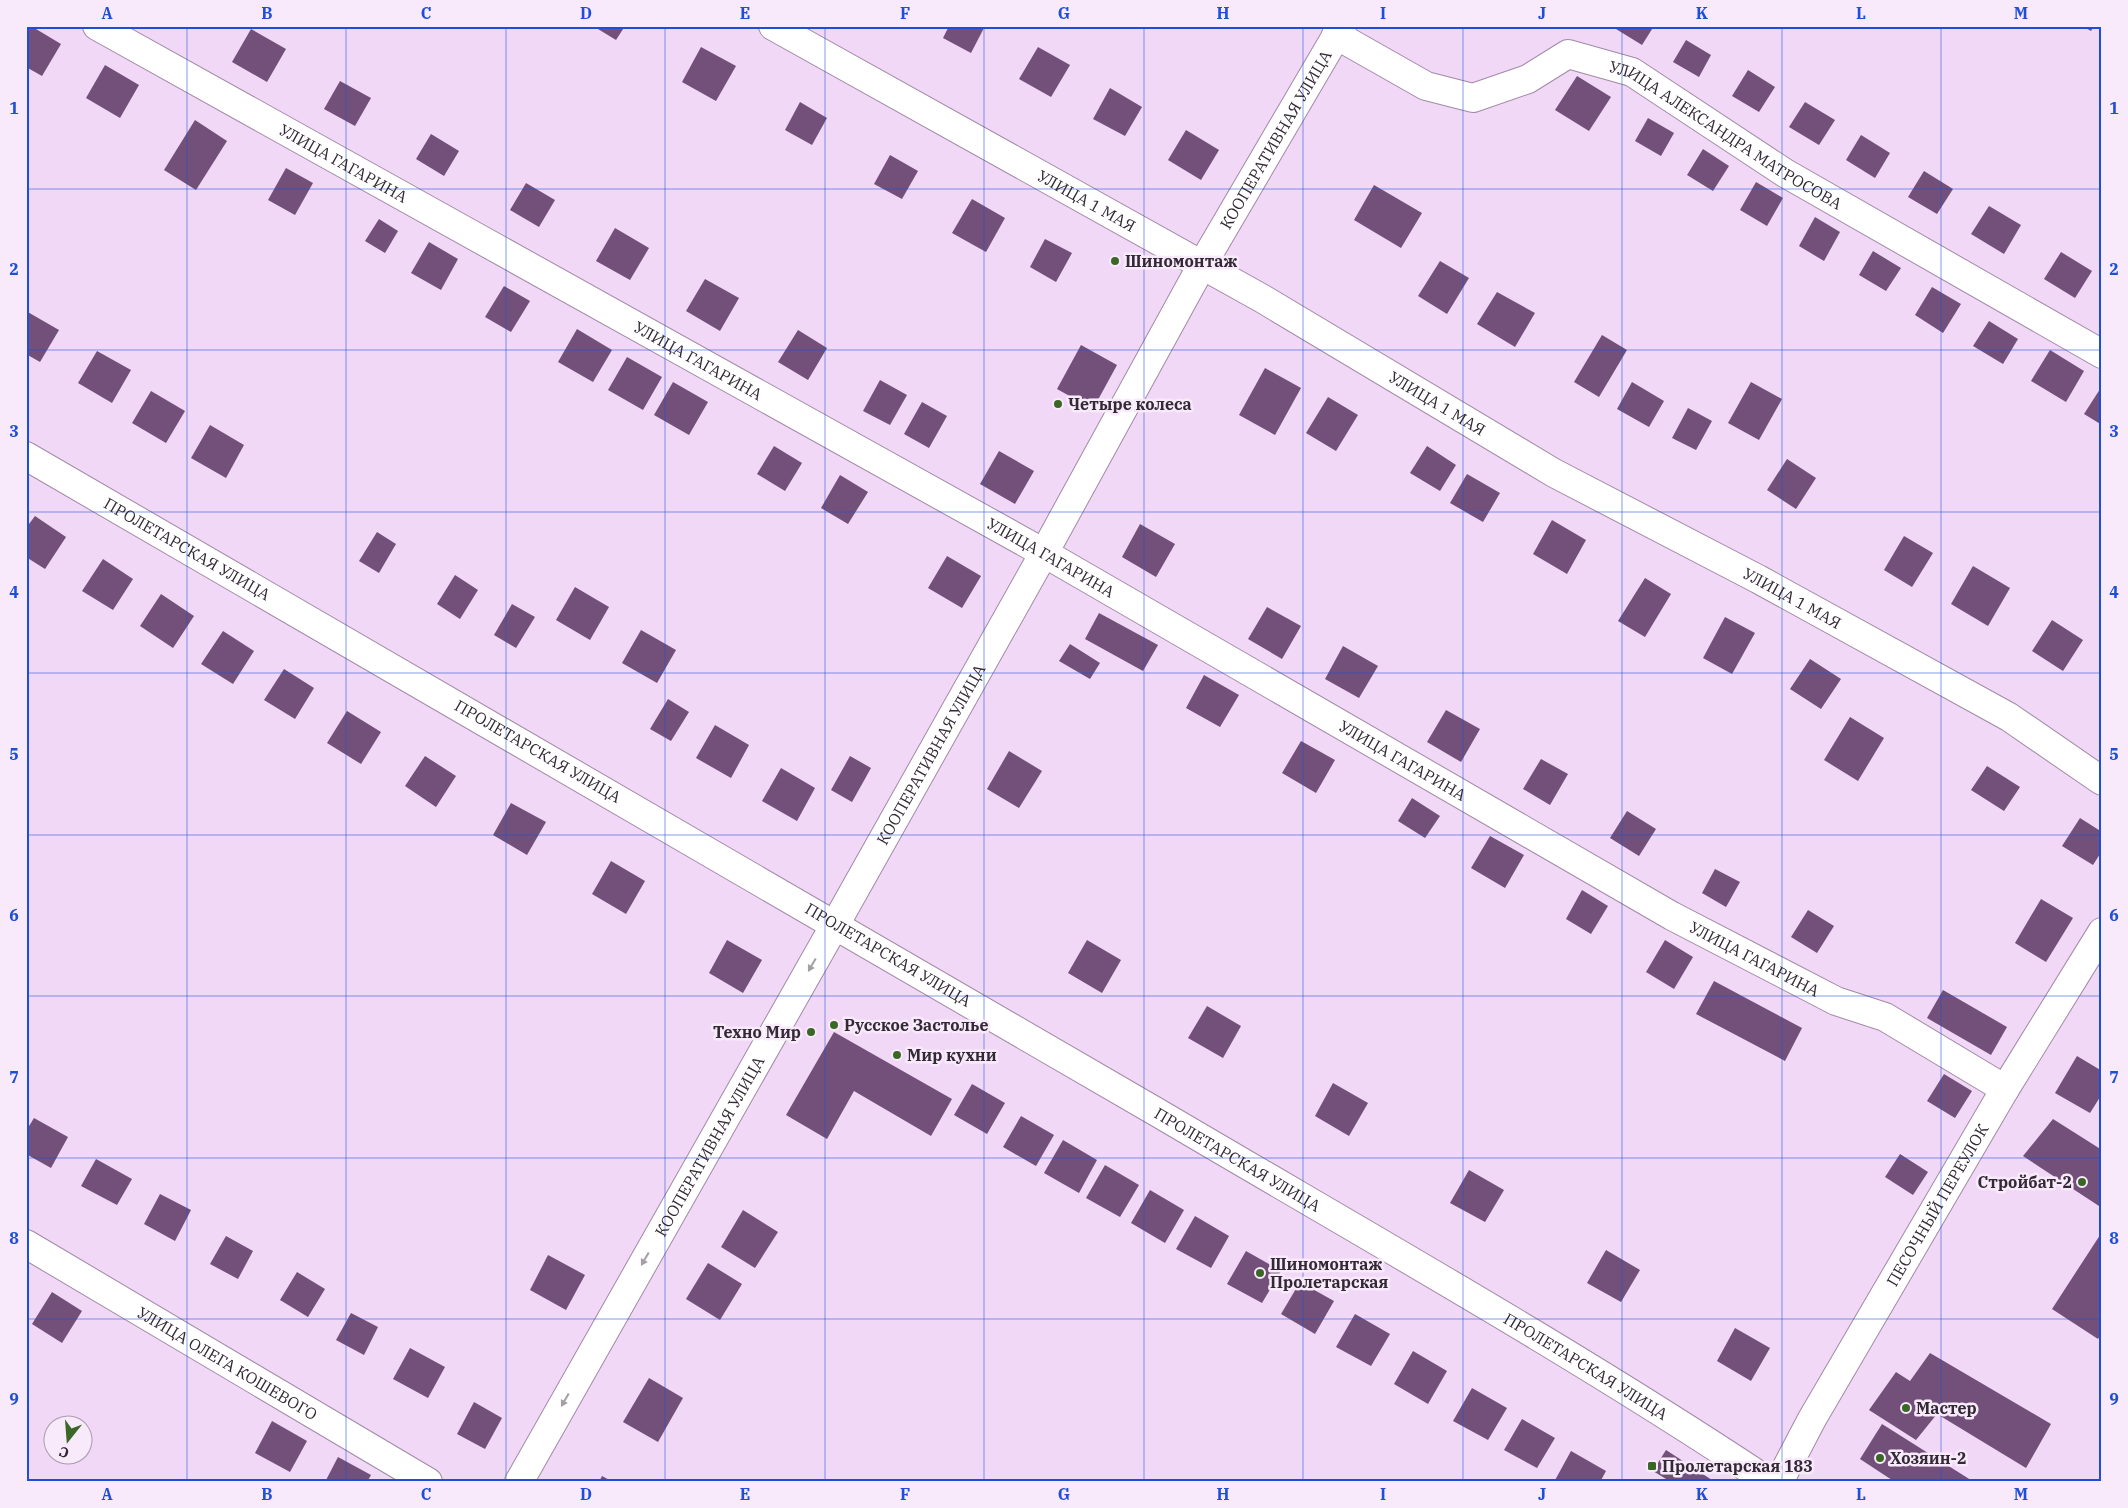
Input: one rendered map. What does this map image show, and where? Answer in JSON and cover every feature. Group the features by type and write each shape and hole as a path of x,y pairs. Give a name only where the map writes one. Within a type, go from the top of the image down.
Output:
{"street":[{"name":"УЛИЦА ГАГАРИНА","path":"97,26 1044,553 1672,916 1836,1001 1885,1017 2005,1089"},
{"name":"УЛИЦА 1 МАЯ","path":"773,26 1263,299 1554,473 1758,579 2009,717 2102,781"},
{"name":"КООПЕРАТИВНАЯ УЛИЦА","path":"519,1482 1044,553 1202,265 1339,31"},
{"name":"УЛИЦА АЛЕКСАНДРА МАТРОСОВА","path":"1339,31 1426,86 1473,98 1528,79 1568,54 1632,72 1785,173 2102,354"},
{"name":"ПРОЛЕТАРСКАЯ УЛИЦА","path":"26,456 836,923 1554,1346 1681,1423 1769,1482"},
{"name":"ПЕСОЧНЫЙ ПЕРЕУЛОК","path":"1779,1482 1817,1410 2005,1089 2102,932"},
{"name":"УЛИЦА ОЛЕГА КОШЕВОГО","path":"26,1244 428,1482"}],"building":[{"path":"26,26 31,26 61,44 42,76 26,67"},
{"path":"593,26 625,26 616,40"},
{"path":"949,26 985,26 971,53 943,38"},
{"path":"1618,26 1654,26 1642,45 1616,29"},
{"path":"2082,26 2094,26 2091,31"},
{"path":"251,29 286,49 267,82 232,62"},
{"path":"1686,40 1711,55 1699,77 1673,62"},
{"path":"701,47 736,66 716,101 682,82"},
{"path":"1038,47 1070,65 1051,97 1019,79"},
{"path":"105,65 139,85 120,118 86,98"},
{"path":"1748,70 1775,87 1759,112 1732,96"},
{"path":"1577,76 1611,97 1589,131 1555,110"},
{"path":"340,81 371,98 355,126 324,109"},
{"path":"1110,88 1142,107 1125,136 1093,119"},
{"path":"800,102 827,118 812,145 785,130"},
{"path":"1805,102 1835,120 1819,145 1789,127"},
{"path":"1648,118 1674,133 1661,156 1635,141"},
{"path":"195,120 227,141 196,190 164,170"},
{"path":"1186,130 1219,150 1201,180 1168,160"},
{"path":"431,134 459,151 444,176 416,159"},
{"path":"1861,135 1890,153 1875,178 1846,160"},
{"path":"1703,149 1729,166 1713,191 1687,175"},
{"path":"890,155 918,171 902,199 874,184"},
{"path":"286,168 313,183 295,215 268,200"},
{"path":"1924,171 1953,189 1937,214 1908,197"},
{"path":"1756,182 1783,198 1767,226 1740,210"},
{"path":"526,183 555,200 539,227 510,210"},
{"path":"1374,185 1422,213 1401,248 1354,220"},
{"path":"972,199 1005,218 986,252 952,233"},
{"path":"1989,206 2021,225 2004,254 1971,234"},
{"path":"1815,217 1840,232 1824,261 1799,246"},
{"path":"379,219 398,231 385,253 365,241"},
{"path":"615,228 649,248 630,280 596,261"},
{"path":"1045,239 1072,253 1056,282 1030,267"},
{"path":"429,242 458,259 441,290 411,273"},
{"path":"1873,251 1901,268 1886,291 1859,275"},
{"path":"2061,252 2092,271 2075,298 2044,279"},
{"path":"1440,261 1469,278 1447,314 1418,296"},
{"path":"705,279 739,298 720,331 686,311"},
{"path":"504,286 530,301 511,332 485,317"},
{"path":"1932,287 1961,304 1943,333 1915,315"},
{"path":"1497,292 1535,313 1515,347 1477,324"},
{"path":"26,311 59,330 40,362 26,354"},
{"path":"1989,321 2018,339 2003,364 1973,346"},
{"path":"577,329 612,350 593,382 558,362"},
{"path":"798,330 827,348 808,380 778,362"},
{"path":"1602,335 1627,350 1599,397 1574,382"},
{"path":"1081,345 1117,365 1093,409 1057,389"},
{"path":"2050,350 2084,371 2066,402 2031,381"},
{"path":"97,351 131,370 112,403 78,383"},
{"path":"627,357 662,377 643,410 608,390"},
{"path":"1265,368 1301,388 1275,435 1239,415"},
{"path":"880,380 907,395 890,425 863,411"},
{"path":"673,382 708,402 689,435 654,415"},
{"path":"1632,382 1664,401 1649,427 1617,409"},
{"path":"1751,382 1782,399 1759,440 1728,423"},
{"path":"2102,386 2102,425 2084,414"},
{"path":"151,391 185,411 166,443 132,423"},
{"path":"1328,397 1358,415 1336,451 1306,433"},
{"path":"922,402 947,416 929,448 904,434"},
{"path":"1688,408 1712,421 1696,450 1672,438"},
{"path":"210,425 244,445 226,478 191,458"},
{"path":"774,446 802,463 785,491 757,474"},
{"path":"1427,446 1456,465 1440,491 1410,473"},
{"path":"999,451 1034,471 1015,504 980,484"},
{"path":"1787,459 1816,478 1796,509 1767,490"},
{"path":"1467,474 1500,493 1483,522 1450,503"},
{"path":"840,475 868,492 848,524 821,508"},
{"path":"35,516 66,537 45,569 26,557 26,528"},
{"path":"1552,520 1586,540 1567,574 1533,554"},
{"path":"1140,524 1175,544 1156,577 1122,557"},
{"path":"377,532 396,544 379,573 359,561"},
{"path":"1904,536 1933,553 1912,587 1884,570"},
{"path":"947,556 981,576 962,608 928,588"},
{"path":"103,559 133,579 113,610 82,591"},
{"path":"1973,566 2010,588 1988,626 1951,604"},
{"path":"455,575 478,590 460,619 437,604"},
{"path":"1645,578 1671,594 1645,637 1618,621"},
{"path":"575,587 609,607 590,640 556,620"},
{"path":"161,594 194,616 173,648 140,626"},
{"path":"512,604 535,617 516,648 494,635"},
{"path":"1267,607 1301,626 1282,659 1248,639"},
{"path":"1099,613 1158,645 1143,671 1085,639"},
{"path":"1725,617 1755,633 1732,674 1703,658"},
{"path":"2052,620 2083,640 2063,671 2032,651"},
{"path":"641,630 676,650 657,683 622,663"},
{"path":"223,631 254,651 233,684 201,664"},
{"path":"1070,644 1100,663 1090,679 1059,661"},
{"path":"1343,646 1378,666 1359,698 1325,679"},
{"path":"1810,659 1841,679 1821,709 1790,689"},
{"path":"284,669 314,688 295,719 264,700"},
{"path":"1204,675 1239,695 1220,727 1186,708"},
{"path":"668,699 689,712 671,741 650,729"},
{"path":"1446,710 1480,729 1461,762 1427,742"},
{"path":"347,711 381,732 361,764 327,743"},
{"path":"1850,717 1884,738 1858,781 1824,760"},
{"path":"715,725 749,745 731,778 696,758"},
{"path":"1301,741 1335,760 1316,793 1282,773"},
{"path":"1009,751 1042,771 1019,808 987,789"},
{"path":"425,756 456,776 436,807 405,786"},
{"path":"850,756 871,768 852,802 831,790"},
{"path":"1541,759 1568,774 1550,805 1523,789"},
{"path":"1987,766 2020,787 2004,811 1971,790"},
{"path":"781,768 815,788 797,821 762,801"},
{"path":"1412,798 1440,816 1425,838 1398,821"},
{"path":"511,803 546,822 527,855 493,835"},
{"path":"1627,811 1656,829 1639,856 1610,838"},
{"path":"2080,818 2102,832 2102,851 2093,865 2062,846"},
{"path":"1490,836 1524,855 1505,888 1471,868"},
{"path":"611,861 645,881 626,914 592,894"},
{"path":"1715,869 1740,882 1726,907 1702,893"},
{"path":"1582,890 1608,906 1591,934 1566,919"},
{"path":"2041,899 2073,918 2046,962 2015,943"},
{"path":"1808,910 1834,926 1817,953 1791,937"},
{"path":"727,940 762,960 743,993 709,973"},
{"path":"1087,940 1121,960 1102,993 1068,973"},
{"path":"1665,940 1693,957 1674,989 1646,972"},
{"path":"1714,981 1802,1028 1785,1061 1696,1014"},
{"path":"1943,990 2007,1027 1991,1055 1927,1018"},
{"path":"1207,1006 1241,1026 1223,1058 1188,1038"},
{"path":"834,1032 952,1099 931,1136 854,1091 827,1139 786,1115"},
{"path":"2077,1056 2102,1071 2102,1094 2090,1113 2055,1093"},
{"path":"1944,1074 1972,1091 1955,1118 1927,1101"},
{"path":"1333,1083 1368,1103 1349,1136 1315,1116"},
{"path":"972,1084 1005,1103 987,1134 954,1115"},
{"path":"1021,1116 1054,1135 1036,1166 1003,1147"},
{"path":"34,1118 68,1137 51,1168 26,1154 26,1131"},
{"name":"Стройбат-2","path":"2053,1119 2102,1150 2102,1208 2023,1156"},
{"path":"1063,1140 1097,1160 1079,1193 1044,1173"},
{"path":"1900,1154 1928,1172 1913,1195 1885,1177"},
{"path":"96,1159 132,1179 117,1205 81,1186"},
{"path":"1105,1165 1139,1185 1120,1217 1086,1198"},
{"path":"1469,1170 1504,1190 1485,1222 1450,1203"},
{"path":"1150,1190 1184,1210 1165,1243 1131,1223"},
{"path":"160,1194 191,1210 175,1241 144,1224"},
{"path":"743,1210 778,1232 755,1268 721,1247"},
{"path":"1195,1216 1229,1236 1211,1268 1176,1249"},
{"path":"2102,1232 2102,1333 2098,1339 2052,1309"},
{"path":"226,1236 253,1251 238,1279 210,1264"},
{"path":"1606,1250 1640,1270 1621,1302 1587,1283"},
{"path":"1246,1251 1281,1271 1262,1303 1227,1284"},
{"path":"548,1255 585,1275 566,1310 530,1290"},
{"path":"708,1263 742,1284 720,1320 686,1299"},
{"path":"297,1272 325,1289 308,1317 280,1300"},
{"path":"1300,1282 1334,1301 1315,1334 1281,1314"},
{"path":"52,1292 82,1311 62,1343 32,1324"},
{"path":"351,1313 378,1327 364,1355 336,1340"},
{"path":"1355,1314 1390,1334 1371,1366 1336,1347"},
{"path":"1735,1328 1770,1348 1751,1381 1717,1361"},
{"path":"410,1348 445,1367 428,1398 393,1379"},
{"path":"1413,1351 1447,1371 1428,1404 1394,1384"},
{"path":"1930,1353 2051,1424 2026,1468 1937,1414 1916,1440 1869,1410 1896,1372 1910,1381"},
{"path":"649,1378 683,1398 658,1442 623,1422"},
{"path":"1472,1388 1507,1408 1488,1440 1453,1421"},
{"path":"474,1402 502,1418 485,1449 457,1434"},
{"path":"1522,1419 1555,1438 1537,1468 1504,1450"},
{"path":"272,1421 307,1441 290,1472 255,1453"},
{"path":"1882,1424 1974,1482 1895,1482 1860,1459"},
{"path":"1666,1450 1715,1482 1671,1482 1653,1471"},
{"path":"1571,1451 1606,1471 1600,1482 1554,1482"},
{"path":"338,1457 371,1475 367,1482 325,1482"},
{"path":"602,1476 613,1482 599,1482"}],"place":[{"name":"Шиномонтаж","path":"1115,261"},
{"name":"Четыре колеса","path":"1058,404"},
{"name":"Русское Застолье","path":"834,1025"},
{"name":"Техно Мир","path":"811,1032"},
{"name":"Мир кухни","path":"897,1055"},
{"name":"Стройбат-2","path":"2082,1182"},
{"name":"Шиномонтаж Пролетарская","path":"1260,1273"},
{"name":"Мастер","path":"1906,1408"},
{"name":"Хозяин-2","path":"1880,1458"},
{"name":"Пролетарская 183","path":"1652,1466"}]}
